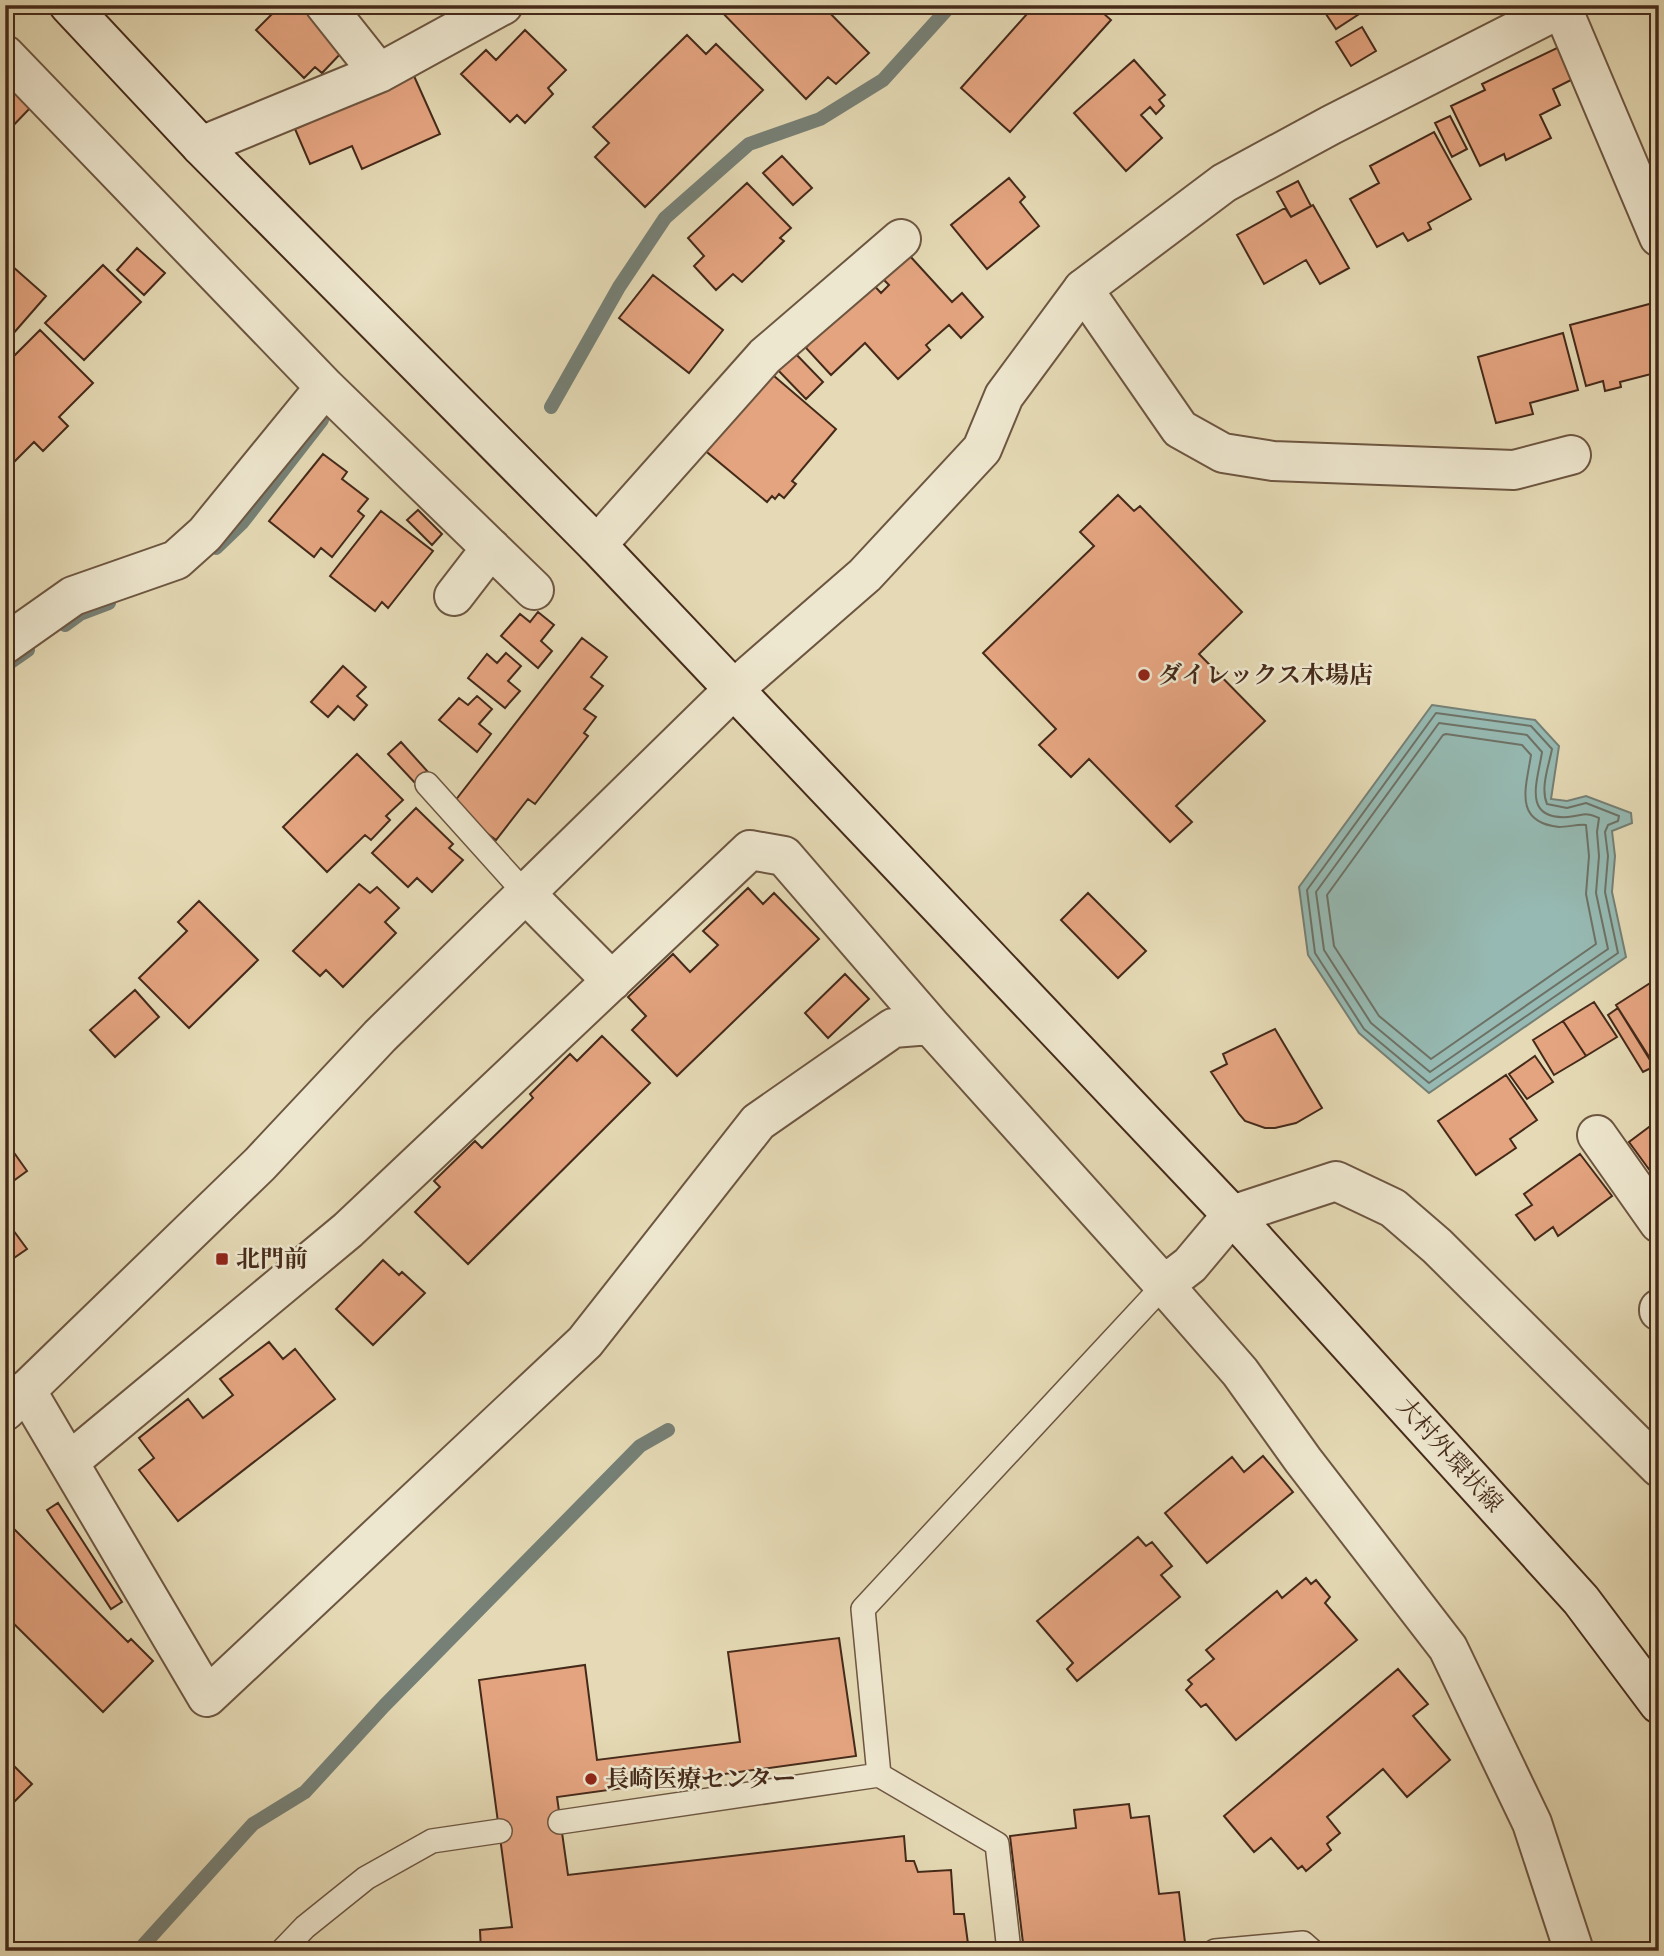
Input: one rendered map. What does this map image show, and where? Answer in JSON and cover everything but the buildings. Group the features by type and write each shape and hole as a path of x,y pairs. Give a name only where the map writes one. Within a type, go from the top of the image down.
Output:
{"street":[{"path":"69,5 201,146 379,73 503,5"},
{"path":"325,5 379,73"},
{"path":"930,1025 893,1028 758,1122 585,1342 207,1697 69,1462 16,1400 260,1164 380,1035 734,689 866,575 982,449 1004,396 1083,289 1224,183 1331,125 1564,7 1659,237"},
{"path":"5,55 325,387 534,590"},
{"name":"大村外環状線","path":"201,146 597,545 1232,1214 1581,1600 1659,1704"},
{"path":"597,545 765,356 901,239"},
{"path":"1083,289 1180,429 1223,453 1273,461 1514,470 1571,455"},
{"path":"5,644 72,596 176,559 205,534 325,387"},
{"path":"454,596 491,548"},
{"path":"69,1462 348,1230 750,850 784,856 930,1025 1240,1372 1303,1460 1448,1648 1532,1823 1574,1951"},
{"path":"526,893 612,981"},
{"path":"1597,1135 1659,1223"},
{"path":"1164,1285 1190,1265 1232,1214 1336,1181 1393,1209 1437,1246 1659,1467"}],"lane":[{"path":"427,784 526,893"},
{"path":"879,1775 863,1609 1164,1285"},
{"path":"560,1822 879,1775 997,1844 1009,1951"},
{"path":"282,1951 305,1927 366,1878 432,1841 500,1831"},
{"path":"1214,1951 1303,1943 1312,1951"}],"water":[{"path":"1432,705 1535,720 1559,746 1551,799 1567,801 1586,796 1631,813 1632,823 1612,831 1615,856 1612,892 1626,957 1429,1093 1359,1033 1308,955 1299,887"}],"waterway":[{"path":"551,407 619,287 665,218 749,144 820,119 883,80 951,5"},
{"path":"216,548 242,523 322,420"},
{"path":"65,625 80,614 109,603"},
{"path":"5,666 28,650"},
{"path":"138,1951 253,1824 305,1792 384,1706 640,1446 668,1430"}],"place":[{"name":"ダイレックス木場店","path":"1144,675"},
{"name":"北門前","path":"222,1259"},
{"name":"長崎医療センター","path":"591,1779"}]}
